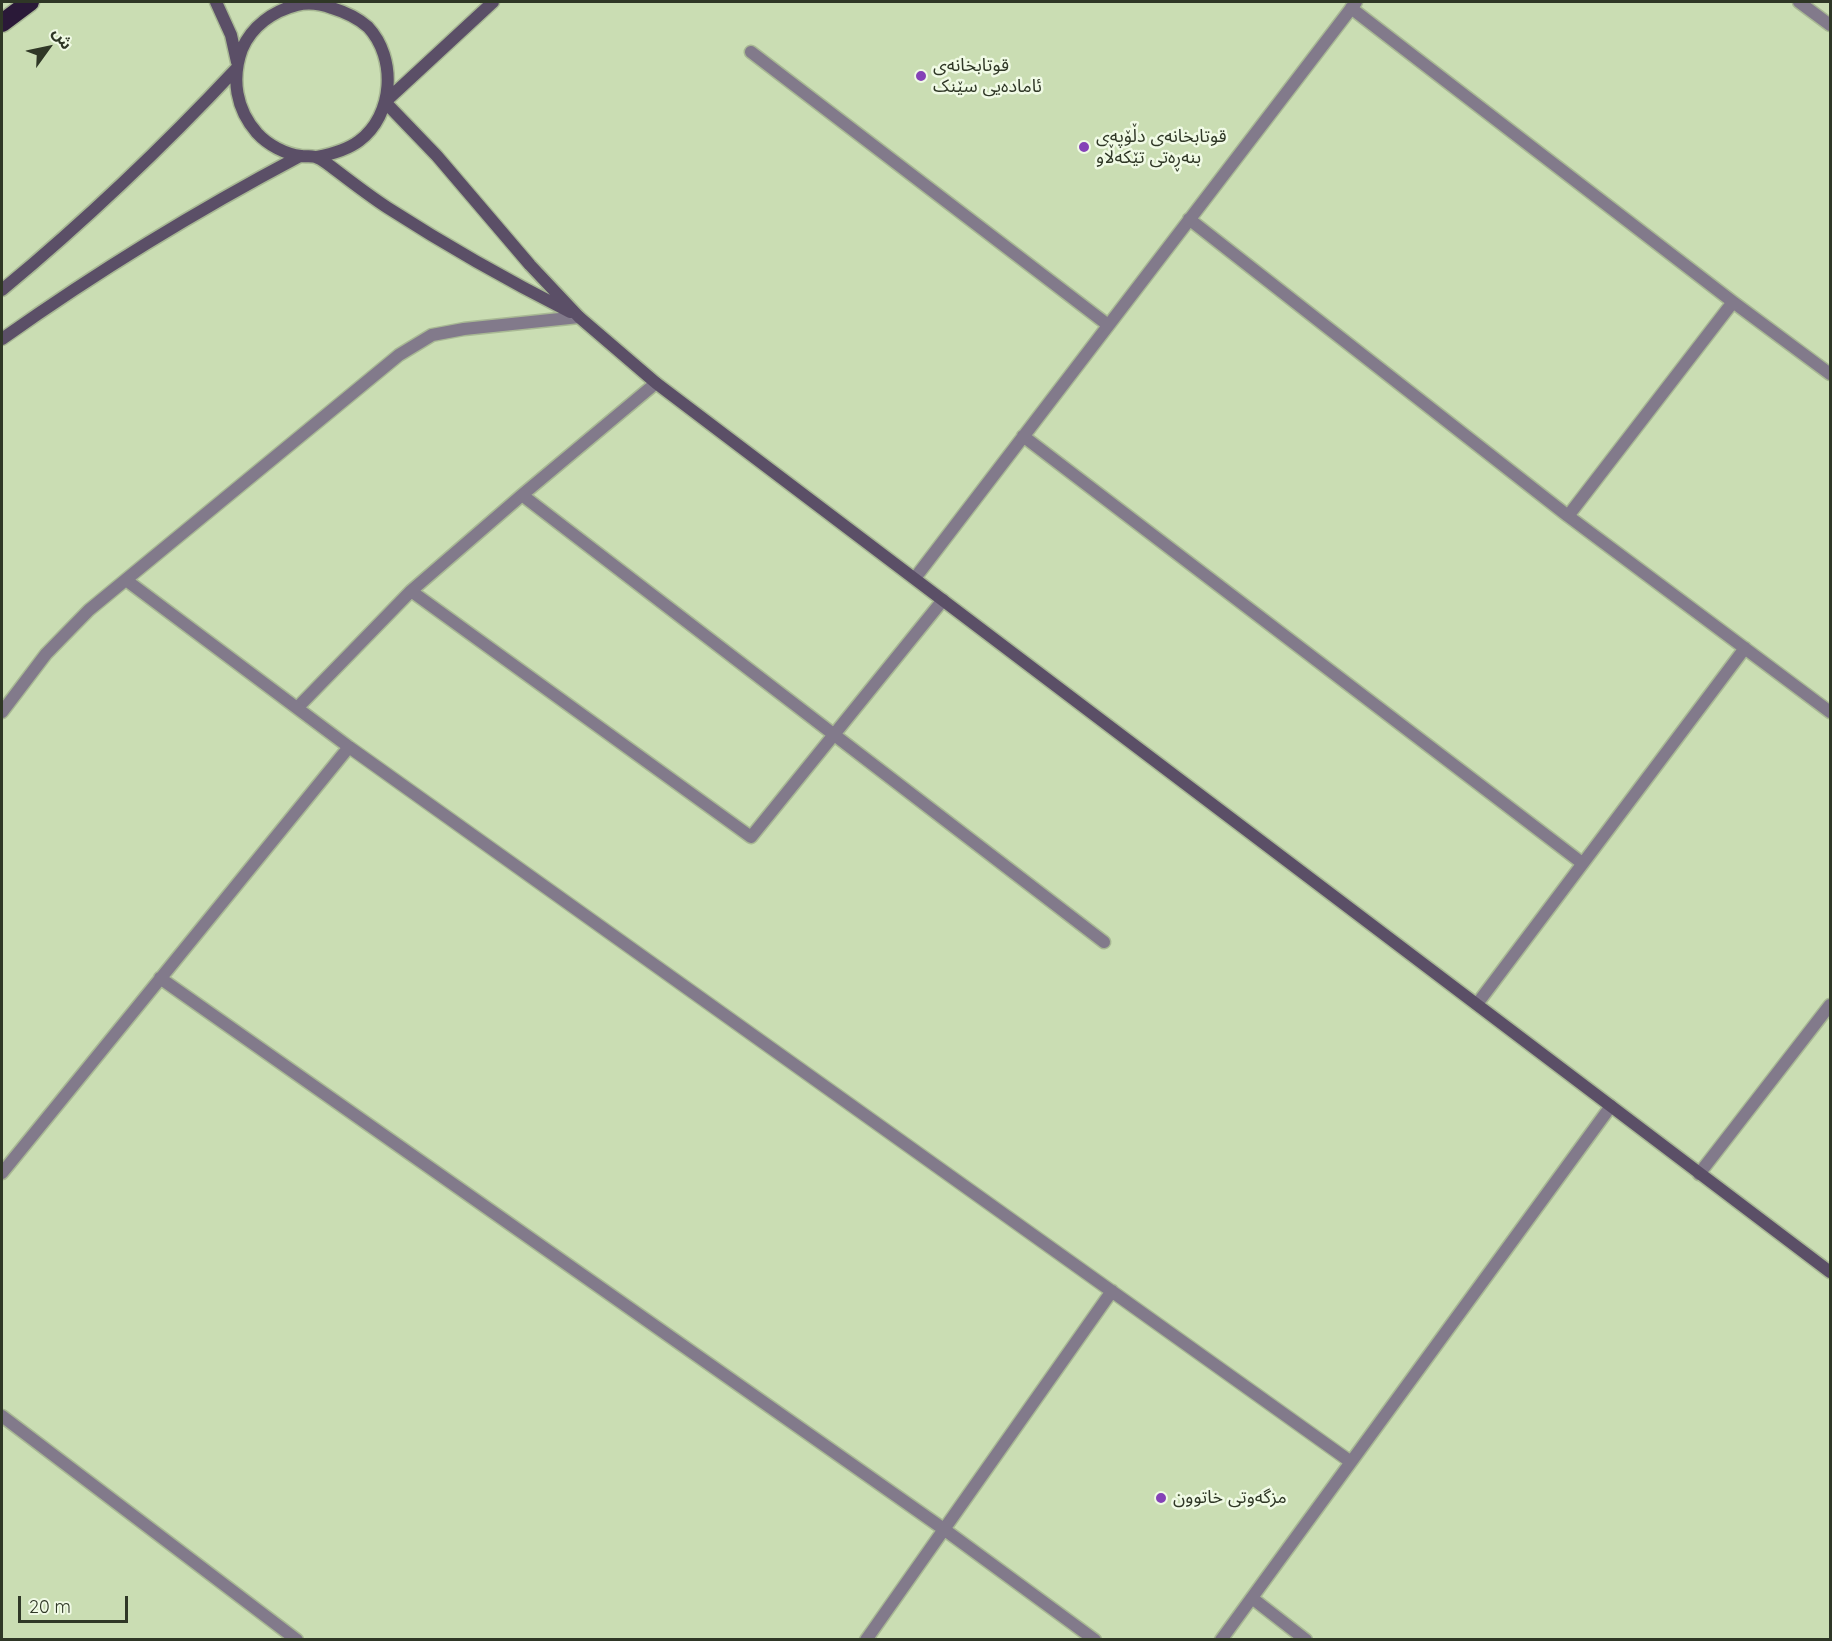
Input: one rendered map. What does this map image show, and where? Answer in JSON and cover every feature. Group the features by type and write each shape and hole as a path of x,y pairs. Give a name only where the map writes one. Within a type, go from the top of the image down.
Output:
{"highway":[{"path":"2,23 30,2"}],"street":[{"path":"2,290 113,194 176,132 237,65 246,41 260,24 278,11 298,4 321,3 347,12 368,28 382,49 388,75 386,101 376,123 360,140 339,152 317,157 300,156 277,149 258,135 244,116 236,93 237,65 231,35 216,2"},
{"path":"386,101 494,2"},
{"path":"1799,2 1830,25"},
{"path":"915,578 1354,5 1733,302 1830,374"},
{"path":"751,52 1108,325"},
{"path":"386,101 437,156 530,265 579,317 656,383 1830,1272"},
{"path":"2,339 149,240 224,196 300,156"},
{"path":"317,157 376,200 442,243 510,282 579,317"},
{"path":"1189,219 1568,516 1830,712"},
{"path":"1568,516 1733,302"},
{"path":"2,712 46,654 89,610 399,355 432,335 464,329 579,317"},
{"path":"298,707 411,591 656,383"},
{"path":"1023,436 1582,863"},
{"path":"522,495 1104,942"},
{"path":"126,580 349,747 1352,1462"},
{"path":"411,591 751,837 943,600"},
{"path":"1477,1004 1745,648"},
{"path":"2,1173 349,747"},
{"path":"160,978 945,1530 1095,1640"},
{"path":"1700,1174 1830,1005"},
{"path":"1221,1640 1611,1106"},
{"path":"866,1640 1112,1291"},
{"path":"2,1416 297,1640"},
{"path":"1252,1598 1306,1640"}],"place":[{"name":"قوتابخانەی ئامادەیی سێنک","path":"921,76"},
{"name":"قوتابخانەی دڵۆپەی بنەڕەتی تێکەڵاو","path":"1084,147"},
{"name":"مزگەوتی خاتوون","path":"1161,1498"}]}
